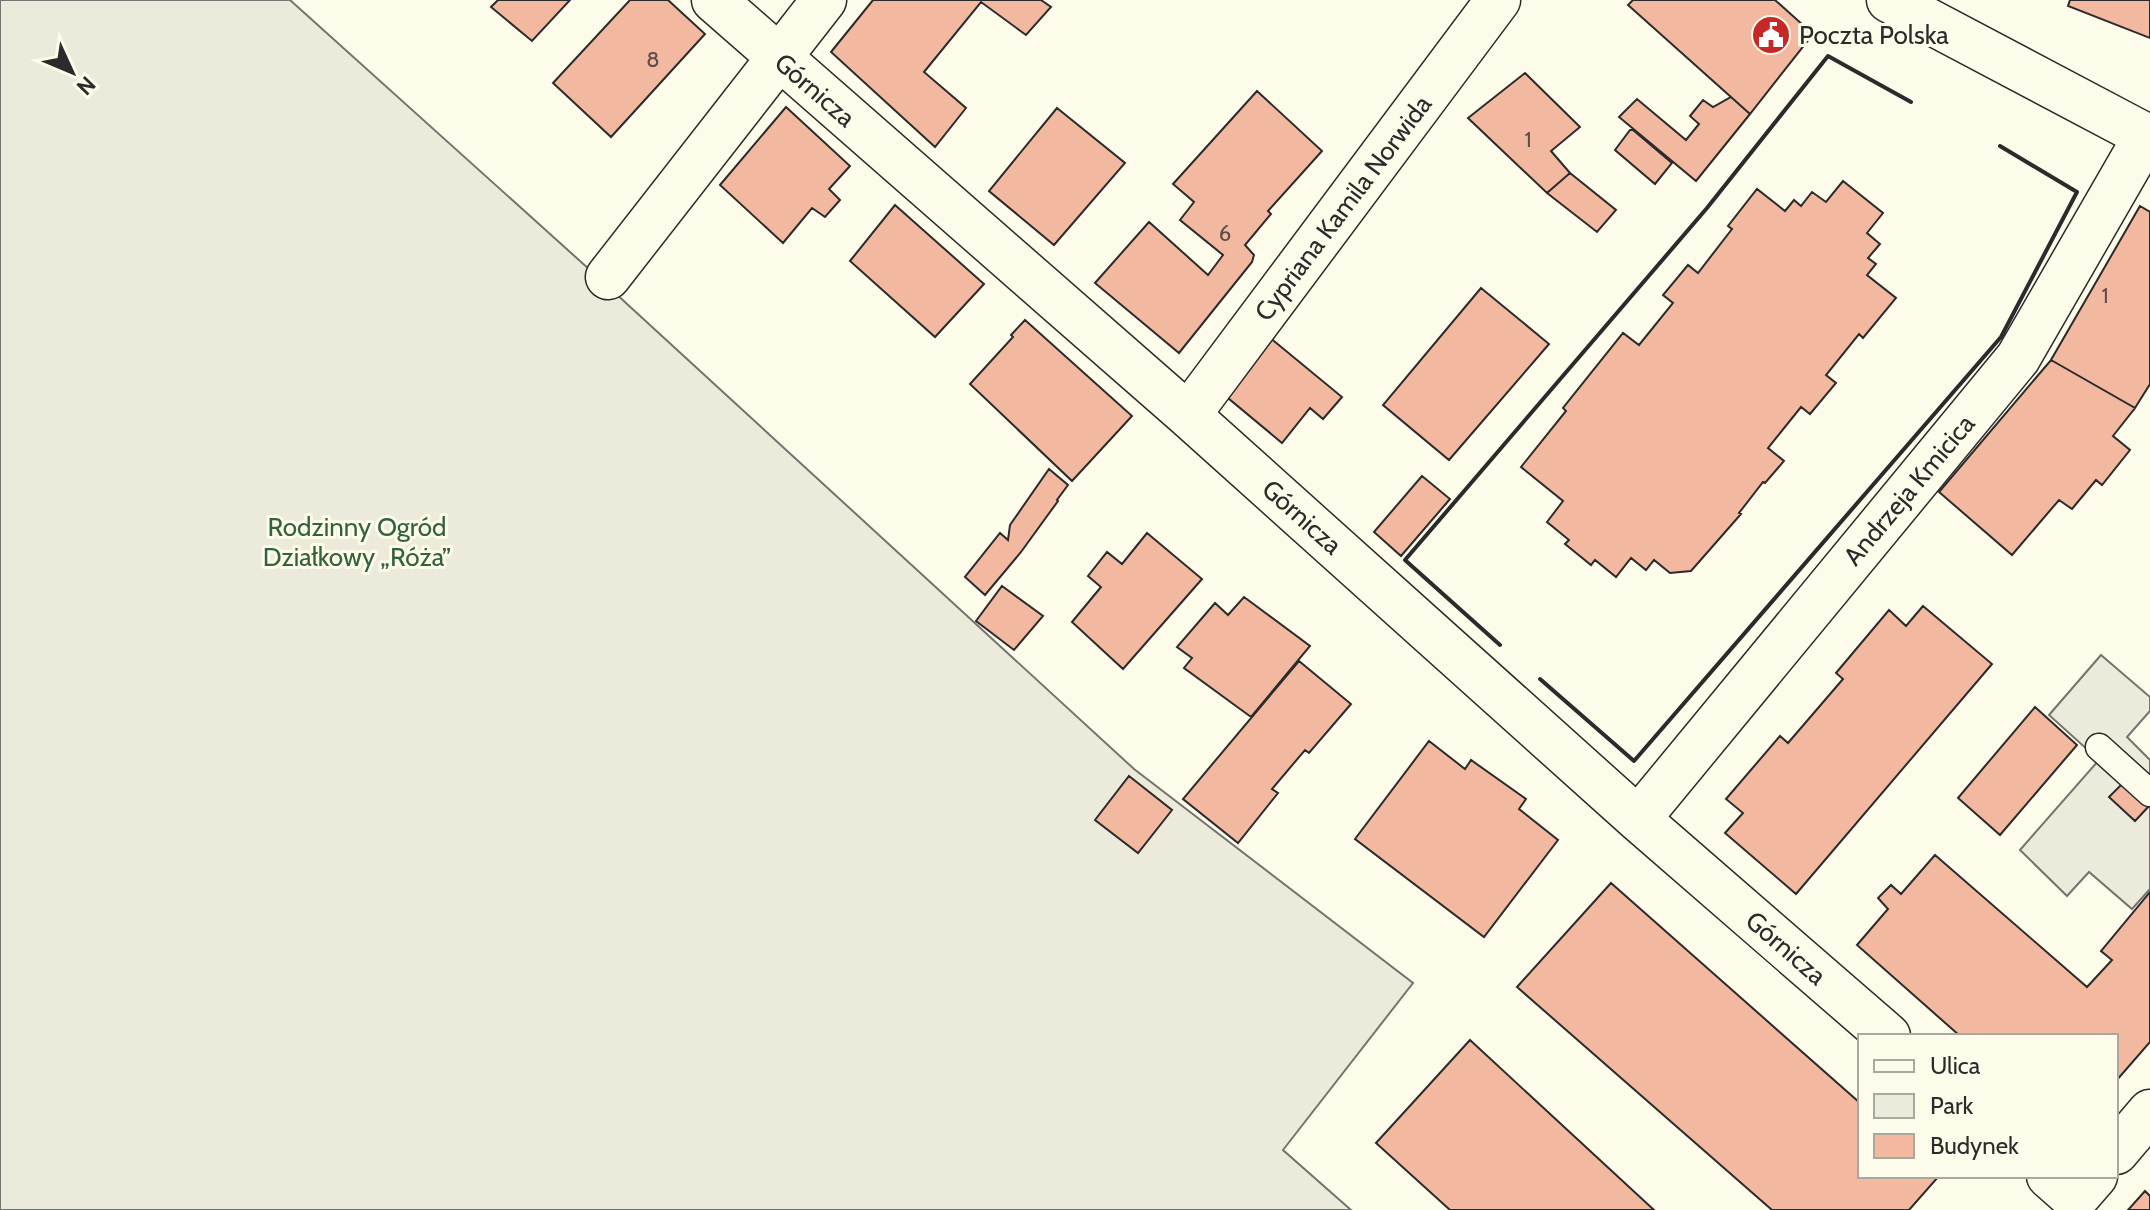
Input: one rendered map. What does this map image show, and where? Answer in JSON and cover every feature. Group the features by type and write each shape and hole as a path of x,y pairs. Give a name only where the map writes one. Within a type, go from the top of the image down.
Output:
{"street":[{"name":"Górnicza","path":"714,0 1188,415 1638,819 1886,1034"},
{"path":"608,277 824,0"},
{"name":"Cypriana Kamila Norwida","path":"1188,415 1498,0"},
{"path":"1889,0 2148,137"},
{"name":"Andrzeja Kmicica","path":"1638,819 2018,358 2148,137"},
{"path":"2118,1150 2150,1112"}],"lane":[{"path":"2099,747 2150,793"}],"green space":[{"name":"Rodzinny Ogród Działkowy „Róża”","path":"0,0 290,0 590,270 1134,769 1413,983 1283,1150 1351,1210 0,1210"}],"shaded area":[{"path":"2101,655 2150,697 2150,711 2127,737 2150,760 2150,889 2132,909 2089,872 2067,896 2020,850 2099,760 2049,715"}],"building":[{"path":"498,0 570,0 532,41 491,7"},
{"path":"630,0 668,0 705,34 611,137 553,83"},
{"path":"873,0 1041,0 1051,7 1026,35 981,2 924,72 966,108 935,147 831,52"},
{"path":"1633,0 1775,0 1813,34 1750,114 1628,5"},
{"path":"2070,0 2150,0 2150,38 2068,6"},
{"path":"1525,73 1580,127 1551,151 1570,173 1547,193 1468,118"},
{"path":"1257,91 1322,151 1268,211 1271,214 1245,245 1254,255 1252,262 1179,353 1095,283 1149,222 1208,275 1223,255 1180,220 1194,202 1173,184"},
{"path":"1731,97 1750,114 1696,181 1619,117 1637,99 1686,140 1699,124 1690,116 1703,100 1713,107"},
{"path":"786,107 850,166 829,189 840,200 825,217 812,208 783,243 720,185"},
{"path":"1057,108 1125,163 1054,245 989,191"},
{"path":"1630,130 1672,163 1655,184 1615,150"},
{"path":"1570,173 1616,210 1597,232 1547,193"},
{"path":"1843,181 1883,213 1867,233 1880,244 1868,258 1876,264 1867,275 1896,298 1863,338 1859,334 1826,375 1836,383 1810,414 1801,407 1768,448 1784,461 1763,482 1741,514 1691,571 1670,573 1654,560 1646,570 1631,558 1616,577 1595,560 1591,565 1565,544 1569,540 1547,522 1563,501 1521,467 1623,333 1639,345 1673,303 1663,295 1688,265 1698,273 1732,229 1728,226 1757,189 1785,211 1794,200 1801,206 1812,192 1826,202"},
{"path":"895,205 984,284 935,337 850,261"},
{"path":"2140,206 2150,212 2150,384 2135,408 2051,360"},
{"path":"1481,288 1549,344 1449,460 1383,405"},
{"path":"1025,320 1132,416 1072,481 970,384"},
{"path":"1269,337 1342,397 1323,419 1310,408 1282,443 1222,393"},
{"path":"2051,360 2135,408 2113,436 2130,450 2102,485 2096,480 2072,509 2059,500 2012,555 1939,492"},
{"path":"1049,469 1068,485 1021,552 985,595 965,577 1000,533 1008,540 1010,525"},
{"path":"1422,476 1450,499 1401,556 1374,532"},
{"path":"1147,533 1202,579 1123,669 1072,622 1101,587 1088,576 1107,552 1122,564"},
{"path":"1002,586 1043,616 1014,650 976,621"},
{"path":"1244,597 1310,646 1251,717 1184,668 1192,658 1177,647 1215,603 1228,615"},
{"path":"1923,606 1992,664 1796,894 1725,833 1743,813 1726,799 1780,736 1788,743 1843,679 1836,673 1889,610 1906,626"},
{"path":"1299,661 1351,704 1309,753 1305,750 1272,789 1278,793 1238,843 1183,799"},
{"path":"2035,707 2077,745 2000,835 1958,798"},
{"path":"1429,741 1465,769 1471,760 1526,799 1519,809 1558,840 1484,937 1355,839"},
{"path":"1129,776 1172,810 1138,853 1095,820"},
{"path":"2123,783 2149,806 2135,821 2109,797"},
{"path":"1935,855 2087,987 2112,960 2101,951 2150,892 2150,1042 2118,1079 2118,1034 1958,1034 1857,945 1888,909 1878,898 1891,885 1901,894"},
{"path":"1611,883 1858,1101 1858,1178 1937,1178 1909,1210 1772,1210 1517,987"},
{"path":"1470,1040 1654,1210 1450,1210 1376,1143"},
{"path":"2145,1191 2150,1196 2150,1210 2128,1210"}],"wall":[{"path":"1500,645 1405,560 1707,208 1828,56 1911,102"},
{"path":"1540,679 1634,761 2001,337 2077,192 2000,146"}],"place":[{"name":"Poczta Polska","path":"1771,35"}]}
